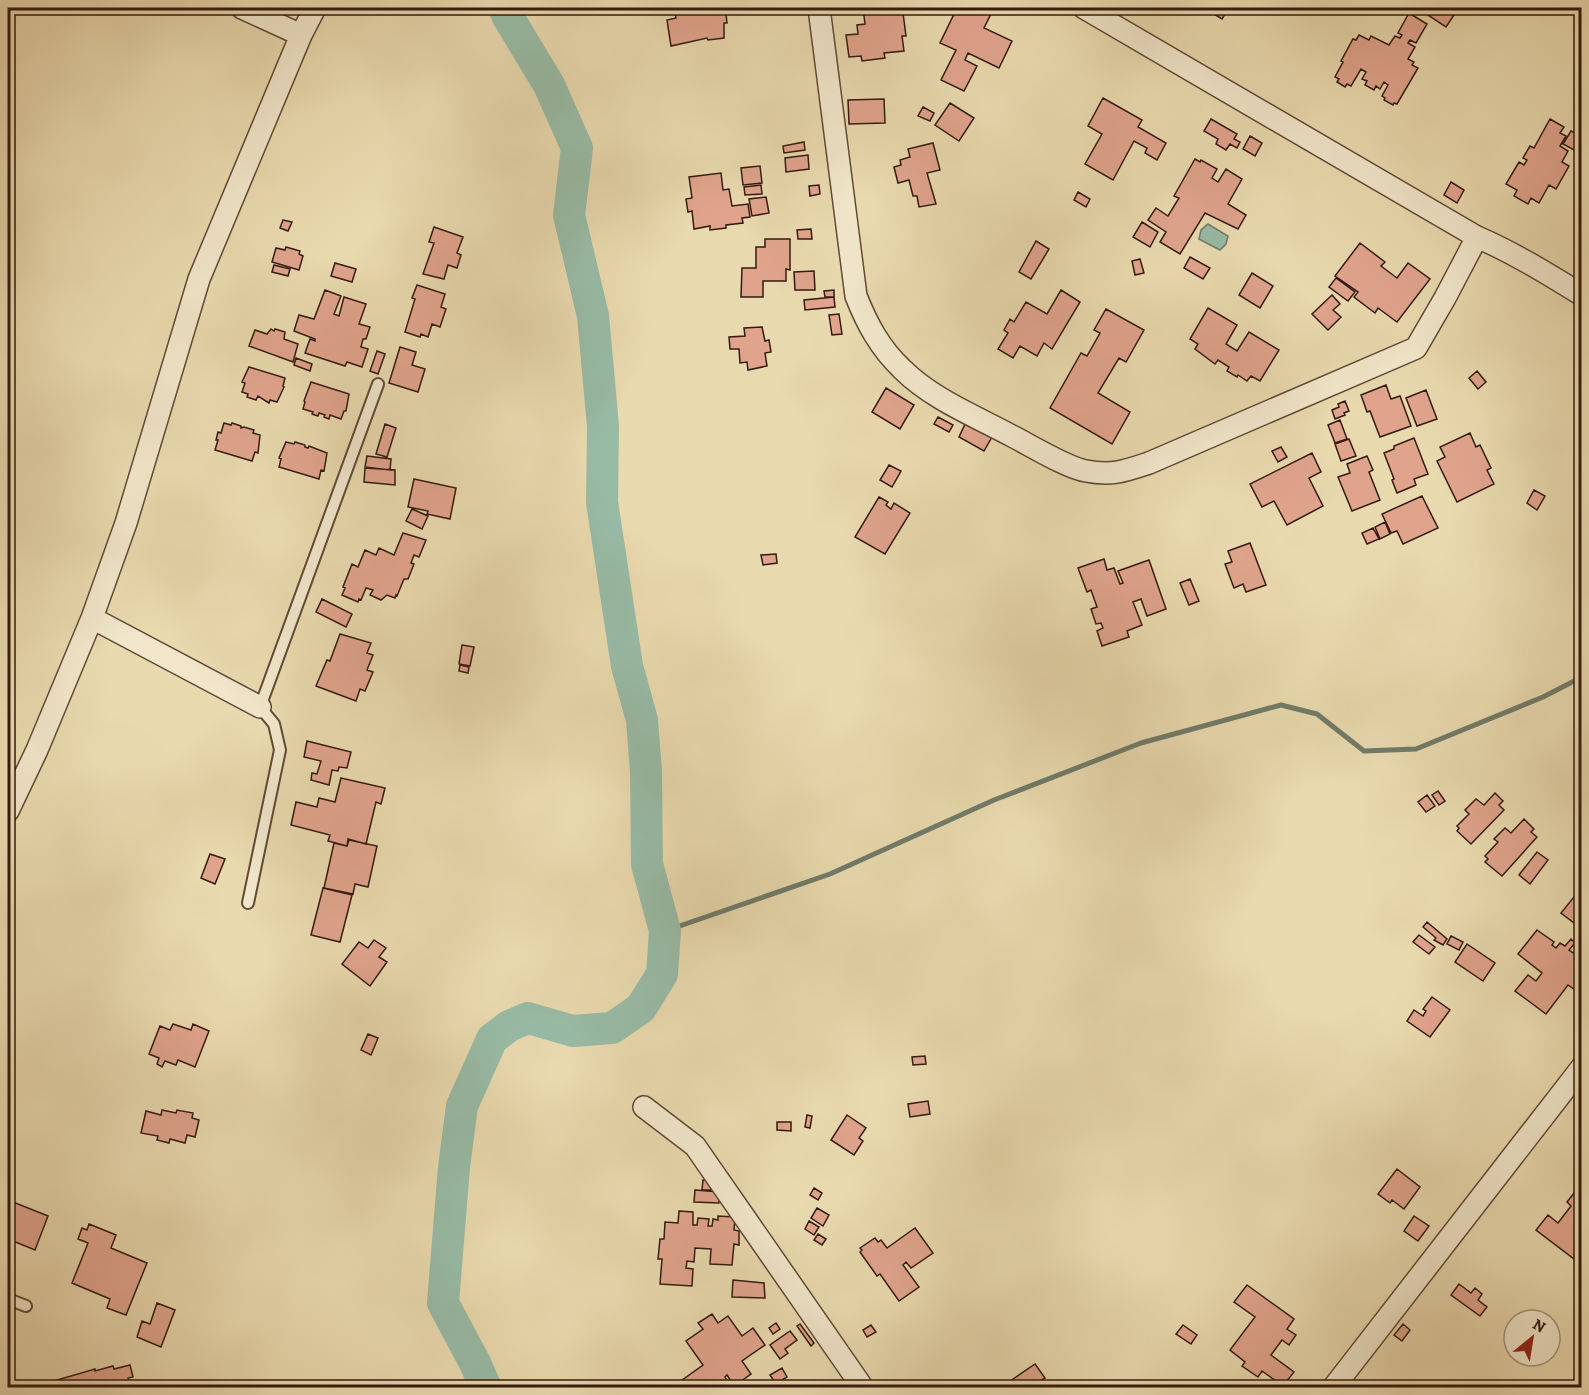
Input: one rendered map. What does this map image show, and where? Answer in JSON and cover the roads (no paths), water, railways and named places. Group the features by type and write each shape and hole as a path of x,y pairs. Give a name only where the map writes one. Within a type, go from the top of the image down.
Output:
{"street":[{"path":"242,8 302,35"},
{"path":"8,811 37,750 92,618 126,523 199,279 315,8"},
{"path":"819,8 856,296 879,343 902,370 928,390 1038,450 1084,471 1120,473 1149,463 1416,348 1477,237"},
{"path":"1084,8 1431,208 1477,237 1546,272 1581,296"},
{"path":"92,618 260,707"},
{"path":"1334,1388 1581,1067"},
{"path":"644,1107 695,1146 863,1388"}],"lane":[{"path":"248,903 280,750 273,724 260,707 378,384"},
{"path":"8,1299 26,1306"}],"waterway":[{"path":"486,1388 443,1303 454,1167 462,1106 492,1039 509,1026 528,1018 573,1031 612,1028 641,1008 662,974 665,931 647,864 646,772 642,720 627,666 602,502 603,426 593,316 569,215 577,148 549,85 504,8"},
{"path":"665,931 830,874 994,800 1141,743 1281,705 1317,714 1364,751 1416,749 1543,697 1582,677"}]}
